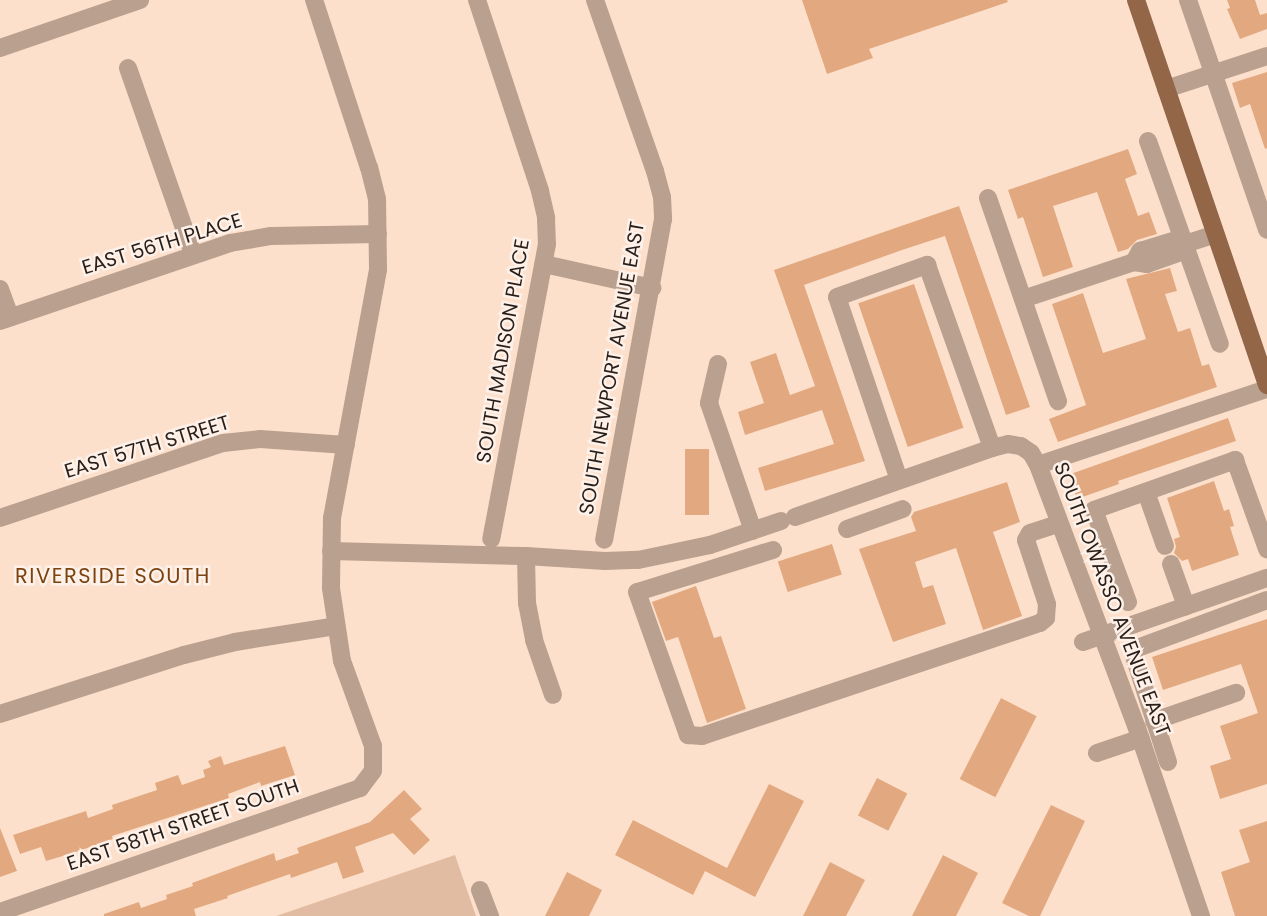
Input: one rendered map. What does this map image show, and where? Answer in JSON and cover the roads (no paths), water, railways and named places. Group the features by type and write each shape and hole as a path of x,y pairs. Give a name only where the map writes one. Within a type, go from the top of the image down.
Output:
{"main road":[{"path":"1136,0 1215,234 1265,372"}],"street":[{"path":"0,48 140,0"},
{"path":"0,714 184,655 235,642 336,626 331,588 332,518 378,269 377,199 314,0"},
{"name":"SOUTH MADISON PLACE","path":"477,0 540,191 546,218 547,244 491,539"},
{"name":"SOUTH NEWPORT AVENUE EAST","path":"595,0 662,197 663,219 604,540"},
{"path":"1188,0 1267,230"},
{"path":"1166,88 1267,56"},
{"path":"128,68 193,254"},
{"path":"1148,141 1220,344"},
{"path":"988,198 1059,400"},
{"name":"EAST 56TH PLACE","path":"5,319 193,254 271,236 378,234"},
{"path":"1023,299 1134,262 1140,251 1185,244 1215,234"},
{"path":"544,264 652,288"},
{"path":"331,551 526,555 605,561 638,560 684,552 753,531 992,448 927,265 837,297 899,480"},
{"path":"0,289 5,319"},
{"path":"718,364 709,403 753,531"},
{"path":"1038,465 1267,389"},
{"name":"EAST 57TH STREET","path":"0,518 223,443 260,439 346,445"},
{"name":"SOUTH OWASSO AVENUE EAST","path":"992,448 1008,444 1021,446 1031,453 1038,465 1058,524 1141,738 1201,916"},
{"path":"1128,602 1094,510 1235,460 1267,549"},
{"path":"865,492 875,519"},
{"path":"1146,492 1165,546"},
{"path":"847,528 903,509"},
{"path":"773,550 637,592 684,730 693,736 702,736 1040,623 1046,618 1047,604 1026,540 1030,533 1058,524"},
{"path":"724,540 732,563"},
{"path":"526,555 527,603 534,640 553,695"},
{"path":"1171,564 1186,606"},
{"path":"1083,642 1267,578"},
{"path":"1168,762 1131,652 1147,643 1267,600"},
{"name":"EAST 58TH STREET SOUTH","path":"0,912 360,788 373,771 373,746 345,672 336,626"},
{"path":"1154,721 1236,693"},
{"path":"1097,753 1141,738"},
{"path":"480,890 489,916"}],"district":[{"name":"RIVERSIDE SOUTH","path":"113,576"}]}
